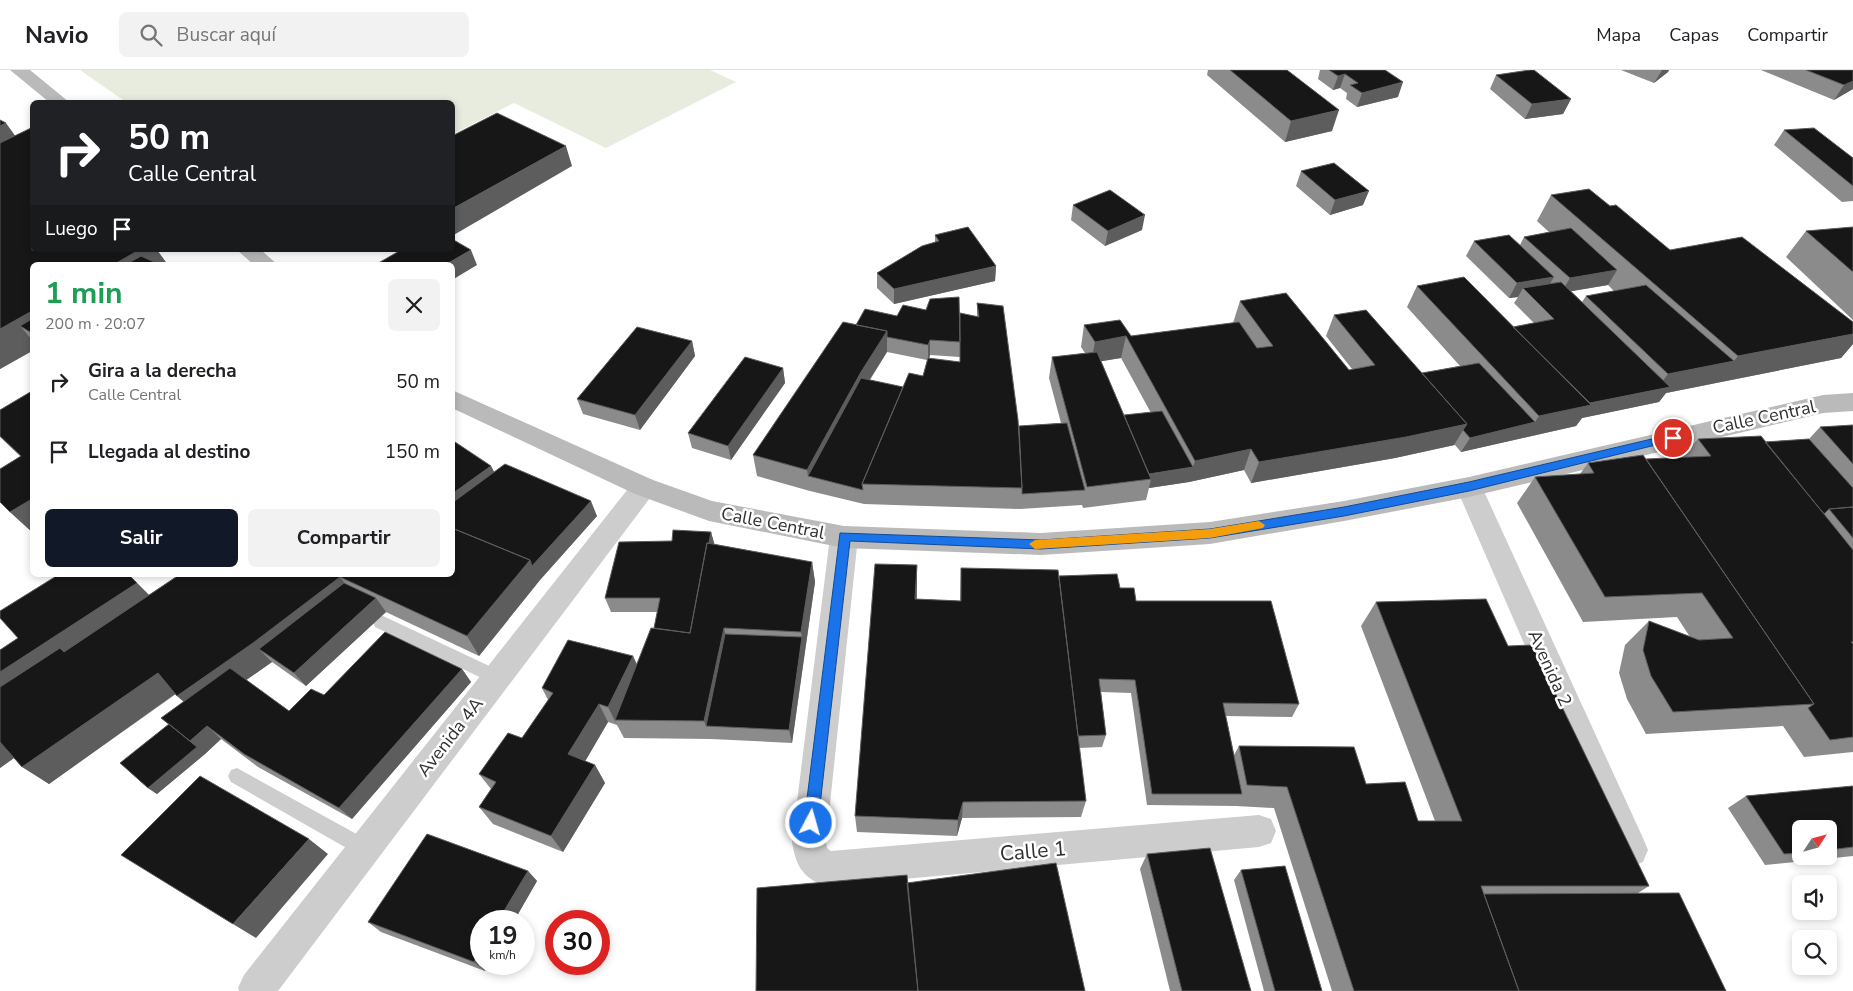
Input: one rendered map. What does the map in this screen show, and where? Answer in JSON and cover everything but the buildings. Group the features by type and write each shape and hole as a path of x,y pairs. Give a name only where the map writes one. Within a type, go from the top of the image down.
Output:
{"street":[{"path":"19,70 57,100"},
{"path":"251,252 263,262"},
{"name":"Calle Central","path":"455,399 644,487 710,512 844,536 1041,544 1210,533 1344,511 1469,486 1719,426 1822,404 1853,402"},
{"name":"Avenida 2","path":"1469,486 1631,850"},
{"name":"Avenida 4A","path":"257,988 644,487"},
{"name":"Calle 1","path":"844,536 809,842 812,857 825,869 1259,831"}],"lane":[{"path":"381,622 496,677"},
{"path":"237,776 364,848"}],"shaded area":[{"path":"80,70 710,70 736,82 606,148 514,103 455,133 455,100 123,100"}],"slow traffic":[{"path":"1035,544 1210,533 1259,525"}],"route":[{"path":"811,823 844,536 1041,544 1210,533 1344,511 1469,486 1673,438"}]}
